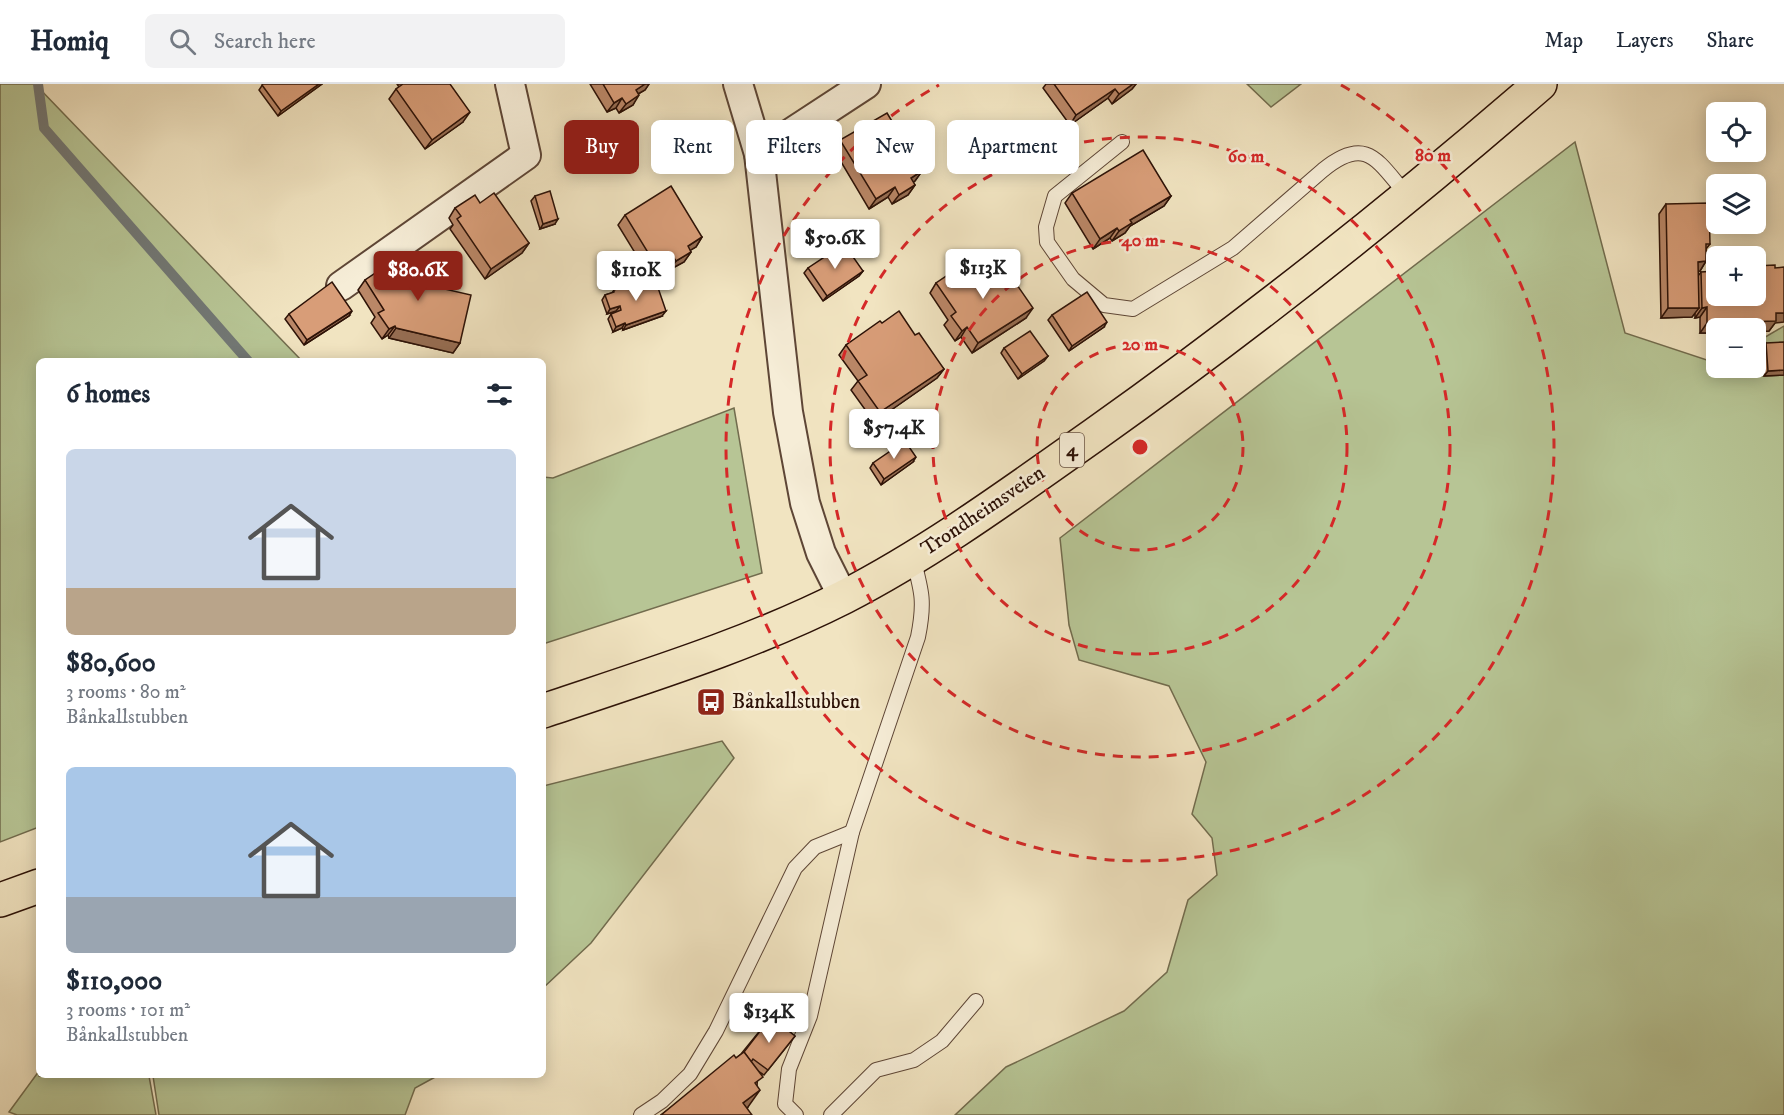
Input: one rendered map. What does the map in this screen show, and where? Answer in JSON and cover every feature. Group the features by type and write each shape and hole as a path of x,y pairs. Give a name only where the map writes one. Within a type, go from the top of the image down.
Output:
{"highway":[{"name":"Trondheimsveien","path":"546,710 729,646 802,617 913,558 1007,497 1174,378 1409,197 1540,84"},
{"path":"0,900 36,887"}],"street":[{"path":"341,286 526,155 510,84"},
{"path":"738,84 749,120"},
{"path":"811,120 866,84"},
{"path":"761,174 788,412 804,503 821,553 843,597"}],"lane":[{"path":"1122,142 1055,196 1046,227 1047,242 1073,279 1104,305 1118,308 1133,309 1233,248 1337,158 1349,153 1367,154 1375,159 1409,197"},
{"path":"796,1115 785,1104 789,1069 810,1016 852,832 918,637 923,615 923,594 913,558"},
{"path":"641,1115 662,1101 690,1074 716,1030 795,868 815,847 852,832"},
{"path":"831,1115 876,1070 914,1060 942,1041 976,1001"}],"green space":[{"path":"0,84 35,84 299,358 36,358 36,828 0,842"},
{"path":"1247,84 1301,84 1271,107"},
{"path":"1575,142 1625,333 1706,360 1706,378 1766,378 1766,337 1784,326 1784,1115 955,1115 1006,1067 1124,1011 1167,972 1188,900 1217,875 1212,838 1192,814 1206,762 1169,686 1079,660 1069,625 1060,538"},
{"path":"734,408 762,573 546,643 546,477 553,478"},
{"path":"722,741 734,758 591,943 546,985 546,785"},
{"path":"36,1075 36,1078 149,1078 156,1115 17,1115 9,1112"},
{"path":"153,1078 433,1078 415,1088 405,1115 159,1115"}],"building":[{"path":"263,84 319,84 281,111"},
{"path":"403,84 450,84 470,112 432,140 396,89"},
{"path":"603,84 645,84 636,90 639,95 626,104 622,98 614,103"},
{"path":"1054,84 1133,84 1119,94 1115,89 1076,115"},
{"path":"887,113 891,120 875,120"},
{"path":"854,132 854,163 842,143 842,139"},
{"path":"1143,150 1171,196 1130,220 1132,223 1119,231 1117,228 1100,239 1072,193"},
{"path":"861,174 917,174 911,178 915,185 899,195 895,187 876,199"},
{"path":"671,186 702,237 688,246 691,252 676,261 672,255 655,264 625,215"},
{"path":"550,191 558,219 543,224 535,196"},
{"path":"494,193 529,243 491,269 457,219 461,216 455,208 475,195 480,203"},
{"path":"1706,203 1706,234 1710,234 1710,244 1706,244 1706,261 1698,262 1699,308 1668,308 1666,204"},
{"path":"844,244 863,271 827,296 808,268"},
{"path":"405,253 418,272 425,267 434,280 427,285 471,295 460,343 395,326 389,329 378,313 384,310 365,280"},
{"path":"973,258 991,283 1008,272 1033,308 978,343 967,327 962,331 951,316 956,312 936,283"},
{"path":"1766,265 1784,267 1784,313 1776,313 1776,321 1766,321 1766,318 1707,318 1707,307 1702,308 1701,272 1706,272 1706,306 1766,306"},
{"path":"654,276 666,311 616,327 611,314 621,310 620,306 610,309 605,295"},
{"path":"332,282 352,311 307,340 289,314"},
{"path":"1087,292 1107,322 1072,346 1052,315"},
{"path":"899,311 915,335 919,333 944,369 880,412 858,381 867,375 846,345 880,321 882,323"},
{"path":"1030,331 1048,356 1022,374 1004,348"},
{"path":"1784,342 1784,370 1768,371 1766,343"},
{"path":"905,441 916,457 884,479 873,463"},
{"path":"771,1017 795,1036 768,1070 753,1059 751,1062 744,1052"},
{"path":"744,1052 763,1077 755,1083 760,1090 743,1103 752,1115 661,1115 734,1055 736,1058"}],"waterway":[{"path":"38,84 44,128 245,358"}],"place":[{"name":"Bånkallstubben","path":"711,702"}]}
